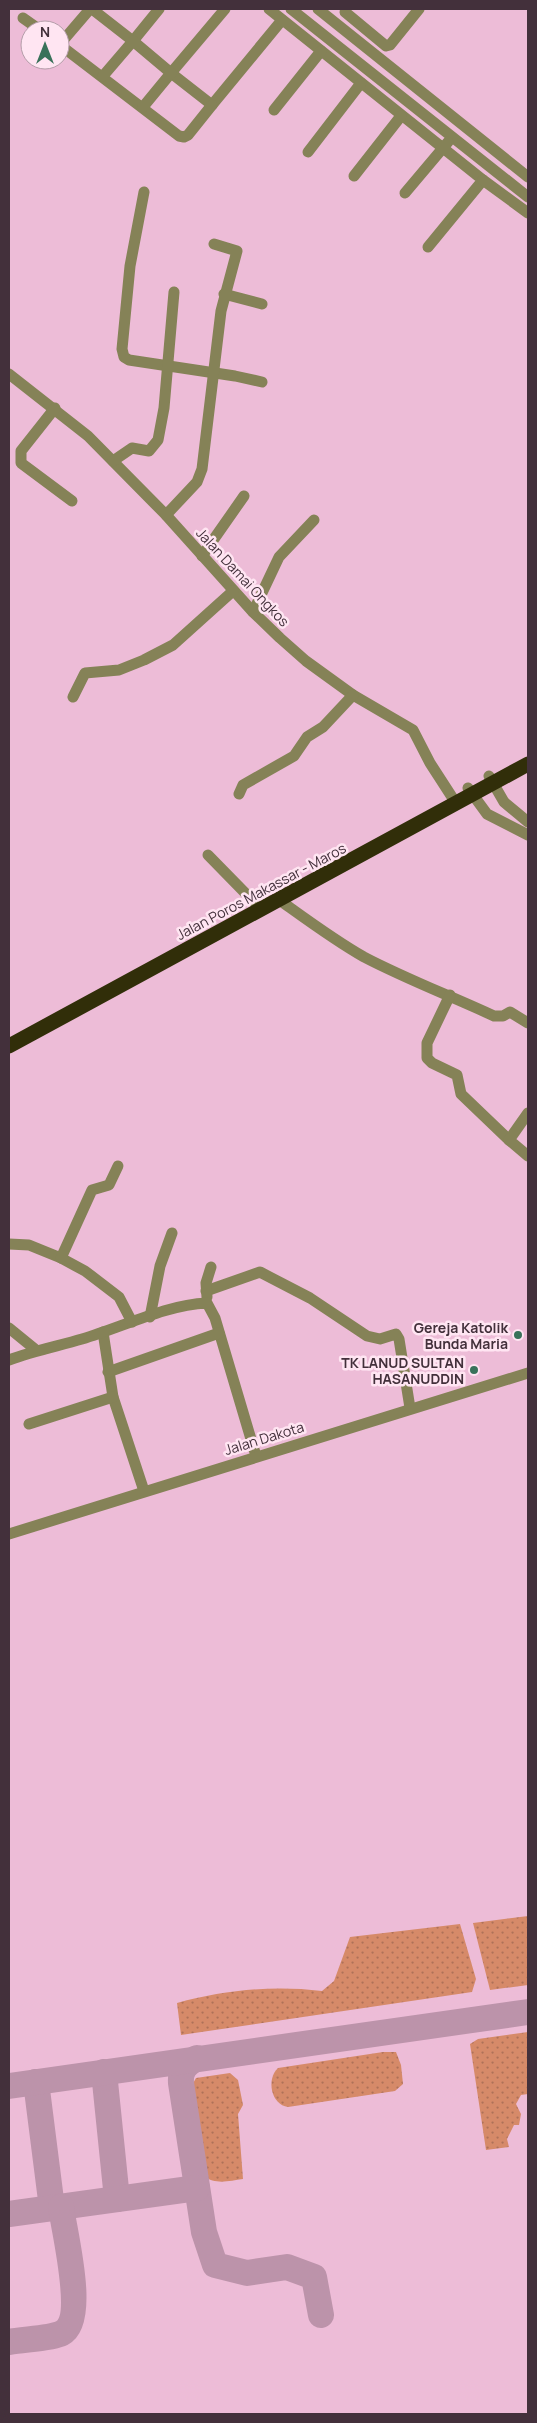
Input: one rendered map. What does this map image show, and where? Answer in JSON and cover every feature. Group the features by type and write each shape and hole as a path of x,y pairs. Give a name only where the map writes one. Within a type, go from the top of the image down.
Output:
{"highway":[{"name":"Jalan Poros Makassar - Maros","path":"9,1046 470,792 528,754"},
{"name":"Jalan Poros Makassar - Maros","path":"491,780 528,764"},
{"name":"Jalan Poros Makassar - Maros","path":"9,1034 452,797 470,792"}],"street":[{"path":"70,33 91,9 212,106"},
{"path":"103,76 159,9"},
{"path":"143,106 225,9"},
{"path":"269,9 483,180 528,213"},
{"path":"291,9 528,197"},
{"path":"318,9 528,177"},
{"path":"348,10 386,46 390,45 419,9"},
{"path":"70,51 184,137 212,106 282,20"},
{"path":"274,110 321,51"},
{"path":"308,152 361,83"},
{"path":"354,176 402,116"},
{"path":"405,193 453,137 461,124"},
{"path":"428,247 483,180"},
{"path":"144,192 125,300 122,353 128,360 213,372 262,382"},
{"path":"166,515 199,478 224,294 237,251 214,244"},
{"path":"113,461 132,448 149,451 158,440 164,408 174,292"},
{"path":"224,294 262,304"},
{"name":"Jalan Damai Ongkos","path":"9,374 55,408 113,461 166,515 253,612 306,661 353,696 413,730 430,763 452,797"},
{"path":"55,408 21,451 19,458 21,463 72,502"},
{"path":"202,556 244,496"},
{"path":"253,612 279,557 314,520"},
{"path":"73,697 85,673 119,670 173,645 233,591"},
{"path":"239,794 242,785 256,779 297,754 307,737 323,727 353,696"},
{"path":"491,780 504,802 528,822"},
{"path":"470,792 487,814 528,835"},
{"path":"208,855 253,902"},
{"path":"278,899 317,928 363,956 494,1016 503,1016 510,1012 528,1024"},
{"path":"450,995 427,1043 427,1058 432,1063 457,1075 461,1094 528,1156"},
{"path":"509,1140 528,1113"},
{"path":"61,1258 92,1190 109,1185 118,1166"},
{"path":"150,1317 160,1266 172,1233"},
{"path":"9,1244 29,1245 61,1258 85,1271 119,1297 132,1322"},
{"path":"211,1267 206,1291 207,1303 212,1311 256,1456"},
{"path":"206,1291 260,1272 310,1298 367,1336 380,1339 396,1334 399,1339 410,1408"},
{"path":"9,1360 36,1350 132,1322 195,1304 207,1303"},
{"path":"9,1328 36,1350"},
{"path":"103,1332 113,1397 144,1491"},
{"path":"108,1372 219,1333"},
{"name":"Jalan Dakota","path":"9,1534 410,1408 528,1373"},
{"path":"29,1424 113,1397"}],"shaded area":[{"path":"528,1916 528,1985 490,1990 473,1923"},
{"path":"460,1924 476,1979 472,1992 181,2035 177,2003 249,1990 304,1989 322,1991 334,1981 350,1937"},
{"path":"528,2032 528,2094 521,2095 516,2104 521,2114 519,2125 514,2125 507,2139 509,2147 486,2150 470,2044 478,2039"},
{"path":"383,2052 396,2052 401,2065 403,2084 395,2091 288,2107 282,2105 274,2097 271,2085 274,2073 278,2068"},
{"path":"230,2073 238,2080 243,2105 238,2114 243,2179 213,2181 204,2176 190,2089 196,2078"}],"taxiway":[{"path":"9,2086 528,2012"},
{"path":"197,2058 184,2068 181,2083 204,2232 215,2265 247,2273 287,2267 314,2277 321,2315"},
{"path":"104,2072 117,2199"},
{"path":"36,2082 52,2208"},
{"path":"9,2214 197,2188"},
{"path":"9,2342 57,2335 62,2333 69,2325 73,2311 72,2274 61,2207"}],"place":[{"name":"Gereja Katolik Bunda Maria","path":"518,1335"},
{"name":"TK LANUD SULTAN HASANUDDIN","path":"474,1370"}]}
